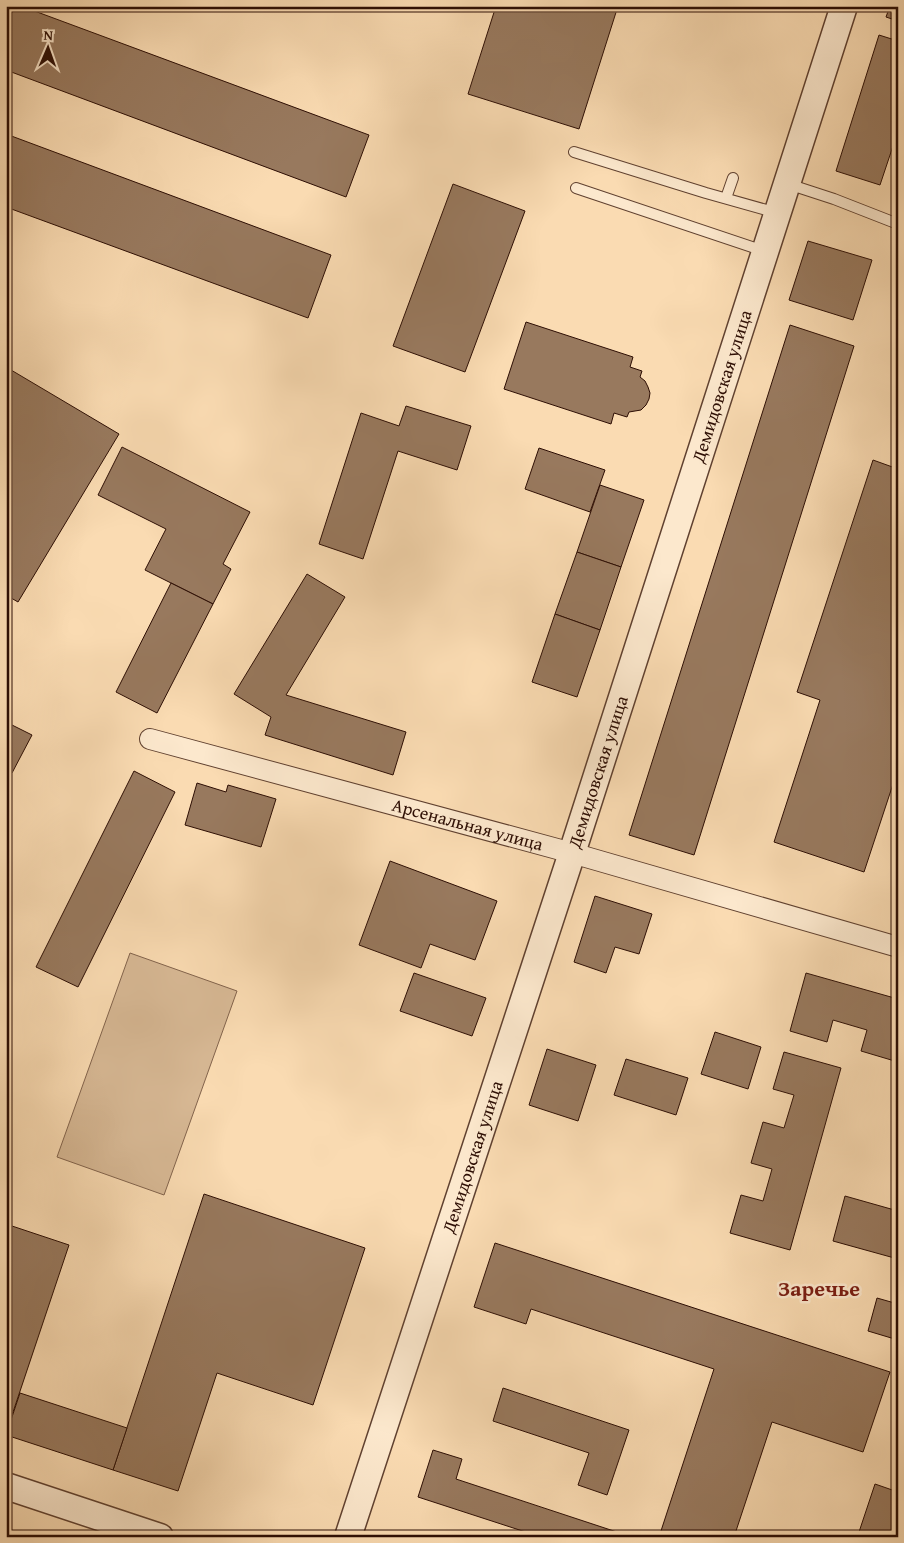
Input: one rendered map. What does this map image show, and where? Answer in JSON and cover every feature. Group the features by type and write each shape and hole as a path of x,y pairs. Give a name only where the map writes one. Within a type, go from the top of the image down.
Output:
{"street":[{"name":"Демидовская улица","path":"348,1537 572,853 844,6"},
{"name":"Арсенальная улица","path":"150,739 572,853 898,946"},
{"path":"6,1486 160,1537"}],"lane":[{"path":"574,152 778,213"},
{"path":"726,198 733,178"},
{"path":"787,184 834,199 898,224"},
{"path":"576,188 765,252"}],"shaded area":[{"path":"130,953 237,991 164,1195 57,1157"}],"building":[{"path":"6,6 21,6 369,135 346,197 6,70"},
{"path":"496,6 618,6 579,129 468,94"},
{"path":"890,6 898,6 898,21 886,17"},
{"path":"879,35 898,41 898,131 880,185 836,171"},
{"path":"6,134 331,255 308,318 6,207"},
{"path":"453,184 525,211 465,372 393,346"},
{"path":"808,241 872,260 853,320 789,300"},
{"path":"526,322 633,357 630,367 642,371 640,377 645,381 650,393 646,405 641,410 629,412 627,417 614,413 611,424 504,389"},
{"path":"790,325 854,346 694,855 629,835"},
{"path":"6,367 119,434 18,602 6,595"},
{"path":"406,406 471,426 457,470 398,451 363,559 319,544 361,413 399,426"},
{"path":"122,447 250,512 223,564 231,569 213,604 145,570 166,529 98,495"},
{"path":"539,448 605,470 590,512 525,489"},
{"path":"873,460 898,469 898,769 864,872 774,842 820,700 797,692"},
{"path":"600,485 644,500 621,567 577,552"},
{"path":"577,552 621,567 600,630 555,614"},
{"path":"307,574 345,597 286,695 406,732 393,775 265,735 271,717 234,694"},
{"path":"171,583 213,604 157,713 116,692"},
{"path":"555,614 600,630 577,697 532,682"},
{"path":"6,722 32,735 12,773 6,771"},
{"path":"134,771 175,792 78,987 36,967"},
{"path":"197,783 226,792 228,785 276,799 261,847 185,825"},
{"path":"390,861 497,901 475,960 430,944 421,968 359,945"},
{"path":"898,890 898,905 894,903"},
{"path":"595,896 652,914 639,954 615,947 606,973 574,962"},
{"path":"414,973 486,998 472,1036 400,1011"},
{"path":"806,973 898,999 898,1062 861,1051 867,1030 833,1020 827,1042 790,1031"},
{"path":"715,1032 761,1047 748,1089 701,1074"},
{"path":"547,1049 596,1065 578,1121 529,1105"},
{"path":"784,1052 841,1068 790,1250 730,1233 741,1195 763,1201 772,1169 751,1163 763,1122 784,1128 794,1095 773,1089"},
{"path":"626,1059 688,1078 676,1115 614,1095"},
{"path":"204,1194 365,1248 313,1405 217,1373 178,1491 113,1470"},
{"path":"845,1196 898,1211 898,1259 833,1241"},
{"path":"6,1224 69,1245 6,1433"},
{"path":"495,1243 890,1372 863,1452 772,1422 734,1537 659,1537 714,1369 531,1309 526,1324 474,1307"},
{"path":"877,1298 898,1304 898,1340 868,1331"},
{"path":"503,1388 629,1430 607,1495 578,1485 589,1453 493,1421"},
{"path":"20,1393 127,1428 113,1470 6,1435"},
{"path":"433,1450 462,1459 456,1479 632,1537 541,1537 418,1497"},
{"path":"875,1484 898,1492 898,1537 862,1537 858,1535"}],"district":[{"name":"Заречье","path":"819,1288"}]}
